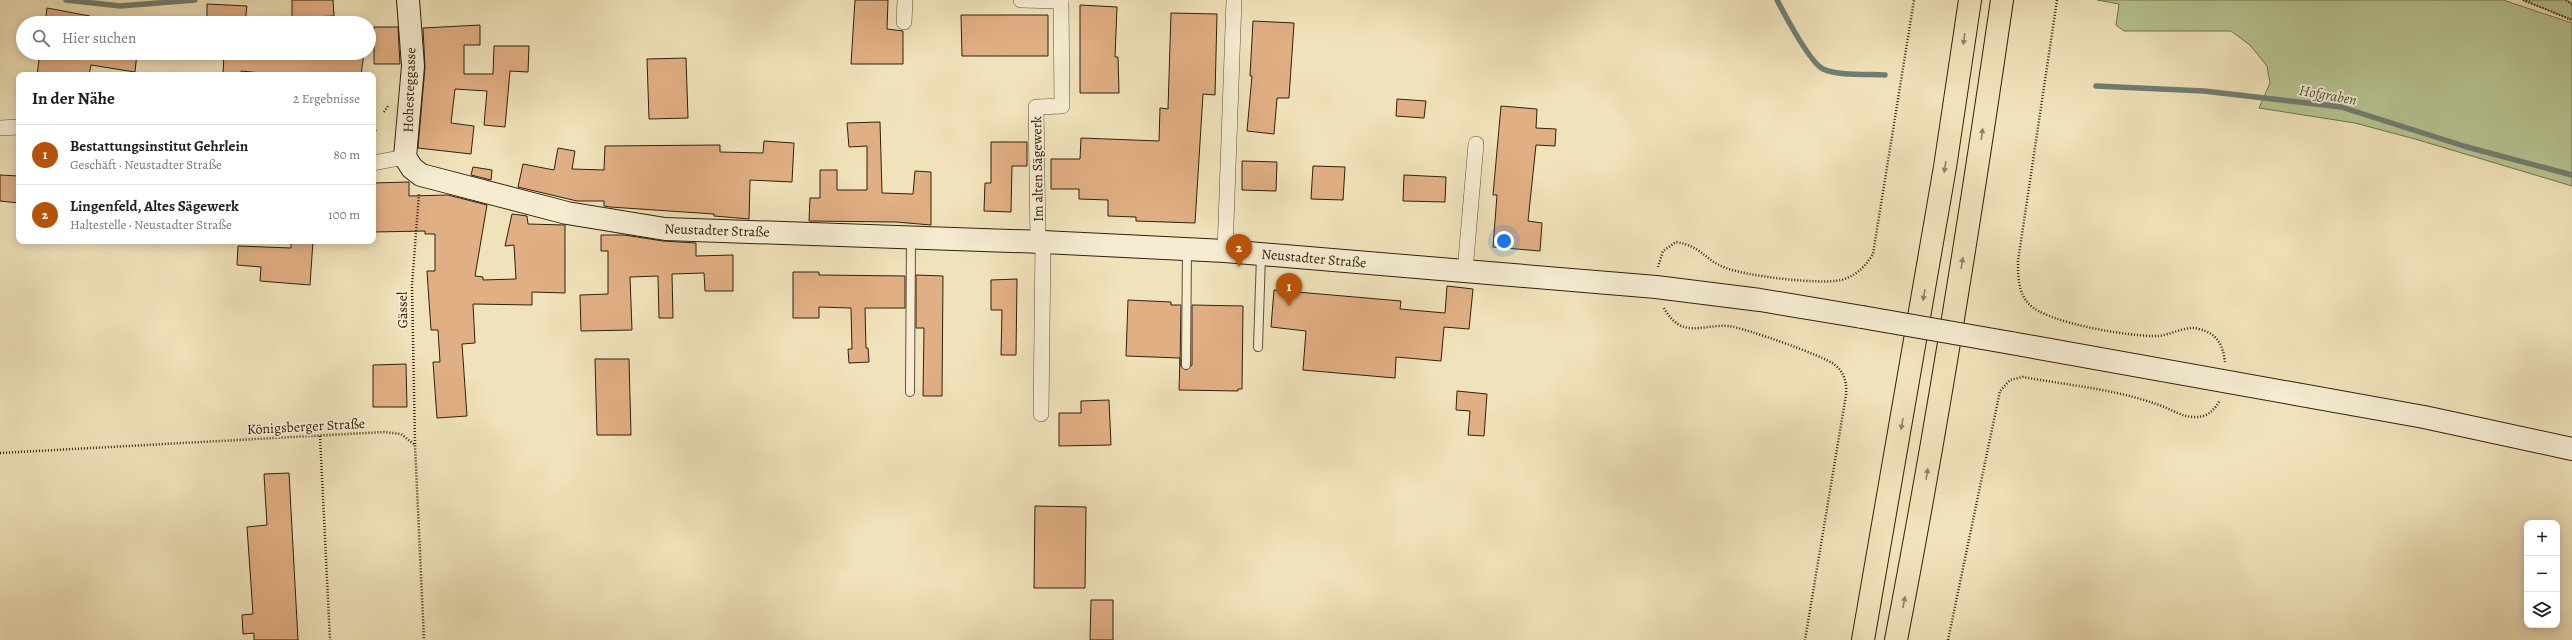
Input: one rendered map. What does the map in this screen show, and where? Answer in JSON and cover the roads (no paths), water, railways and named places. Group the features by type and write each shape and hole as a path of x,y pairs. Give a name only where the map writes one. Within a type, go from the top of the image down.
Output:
{"highway":[{"path":"1863,640 1890,495 1945,167 1970,0"},
{"path":"1896,640 1934,432 1976,176 2002,0"}],"main road":[{"name":"Hohesteggasse","path":"406,156 413,66 408,0"},
{"name":"Neustadter Straße","path":"406,156 412,168 421,175 567,212 665,229 1040,242 1225,251 1692,292 1862,317 2224,381 2424,417 2572,449"}],"street":[{"path":"904,22 905,0"},
{"name":"Im alten Sägewerk","path":"1021,0 1061,0 1062,106 1036,107 1040,242"},
{"path":"1225,251 1234,0"},
{"path":"0,128 16,127"},
{"path":"1465,271 1476,144"},
{"path":"376,162 406,156"},
{"path":"1040,242 1041,414"}],"lane":[{"path":"910,392 911,237"},
{"path":"1186,364 1187,249"},
{"path":"1258,347 1261,254"}],"waterway":[{"name":"Hofgraben","path":"66,0 120,6 195,0"},
{"name":"Hofgraben","path":"1777,0 1791,27 1817,65 1823,69 1837,73 1885,75"},
{"name":"Hofgraben","path":"2096,86 2204,91 2341,107 2467,147 2572,175"}],"place":[{"name":"Lingenfeld, Altes Sägewerk","path":"1239,267"},
{"name":"Bestattungsinstitut Gehrlein","path":"1289,306"}]}
